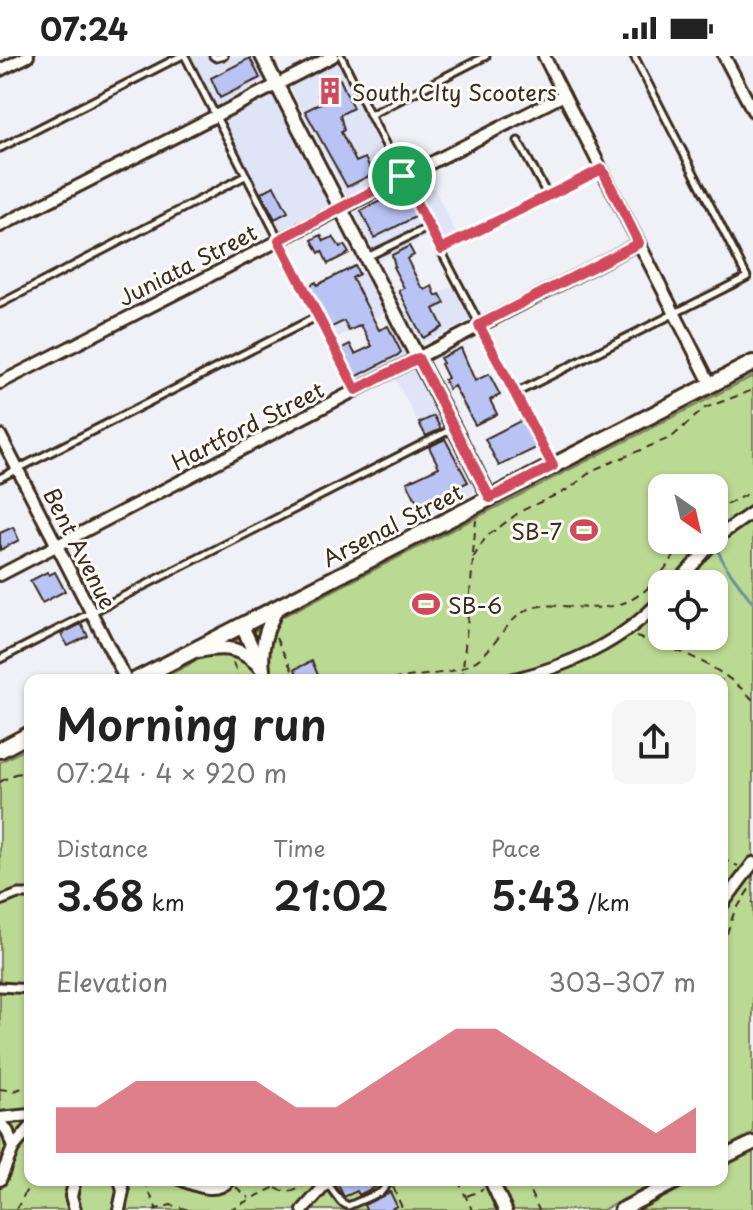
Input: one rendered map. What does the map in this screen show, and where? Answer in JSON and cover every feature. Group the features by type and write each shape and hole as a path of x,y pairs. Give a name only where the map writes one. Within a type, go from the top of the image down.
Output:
{"main road":[{"name":"Arsenal Street","path":"148,674 753,363"},
{"path":"0,750 24,737"}],"street":[{"path":"0,70 28,56"},
{"path":"262,56 490,498"},
{"path":"0,226 333,56"},
{"path":"544,56 711,385"},
{"path":"724,56 753,111"},
{"name":"Juniata Street","path":"0,383 564,95"},
{"name":"Hartford Street","path":"0,575 639,243"},
{"name":"Bent Avenue","path":"0,435 123,674"},
{"path":"689,570 720,535 753,512"},
{"path":"265,674 261,655 264,637 277,608"},
{"path":"534,674 602,647 636,625 648,613"},
{"path":"242,626 265,674"},
{"path":"188,653 235,648 254,659 264,674"},
{"path":"728,897 753,863"},
{"path":"0,901 24,894"},
{"path":"0,987 24,989"},
{"path":"13,1148 0,1120 24,1116"},
{"path":"0,1180 13,1148 24,1135"},
{"path":"728,1155 753,1143"},
{"path":"74,1186 71,1196 75,1210"},
{"path":"119,1210 122,1186"},
{"path":"202,1186 226,1186"},
{"path":"303,1210 324,1186"},
{"path":"488,1186 505,1209"},
{"path":"621,1210 667,1186"}],"lane":[{"path":"0,148 183,56 356,390"},
{"path":"213,56 224,56"},
{"path":"341,56 553,466"},
{"path":"370,115 486,56"},
{"path":"514,394 750,275 634,56"},
{"path":"518,141 548,196"},
{"path":"441,249 602,169"},
{"path":"0,304 245,176"},
{"path":"366,258 429,227"},
{"path":"0,478 318,316"},
{"path":"0,659 454,428"},
{"path":"331,1186 341,1202 348,1206 381,1192 386,1186"}],"path":[{"path":"473,558 486,537 521,511 569,489 593,470 637,449 672,437 705,408 753,390"},
{"path":"700,399 705,408"},
{"path":"728,504 753,491"},
{"path":"462,674 476,520"},
{"path":"430,674 462,669 485,653 513,620 526,610 553,605 606,609 640,597 662,576 676,554"},
{"path":"269,634 279,641 295,674"},
{"path":"634,636 695,657 721,674"},
{"path":"233,656 238,674"},
{"path":"728,678 753,700"},
{"path":"0,782 24,773"},
{"path":"728,861 740,866"},
{"path":"728,930 734,913 753,883"},
{"path":"0,1089 14,1091 24,1087"},
{"path":"16,1210 29,1186"},
{"path":"146,1186 156,1209 171,1205 189,1210"},
{"path":"235,1186 250,1199"},
{"path":"229,1210 275,1187 281,1191 292,1191 299,1186"},
{"path":"393,1186 403,1210"},
{"path":"461,1186 472,1210"},
{"path":"466,1196 484,1186"},
{"path":"527,1186 539,1210"}],"shaded area":[{"path":"188,56 253,56 265,79 215,108"},
{"path":"339,58 396,171 347,196 290,87 291,83"},
{"path":"268,96 274,97 328,204 277,232 219,121"},
{"path":"425,170 458,237 437,249 430,235 379,261 354,208"},
{"path":"363,272 385,313 334,339 313,298"},
{"path":"456,285 473,319 423,343 405,311"},
{"path":"395,333 406,354 404,359 357,384 344,359"},
{"path":"410,370 415,372 445,428 426,438 395,378"},
{"path":"447,434 474,486 472,494 456,503 426,445"}],"green space":[{"path":"753,376 753,1133 728,1146 728,674 171,674"},
{"path":"24,750 24,1186 649,1186 603,1210 0,1210 0,762"},
{"path":"753,1152 753,1210 640,1210 686,1186 728,1186 728,1165"}],"building":[{"path":"250,58 260,78 220,98 211,78"},
{"path":"340,79 353,108 340,115 344,130 341,132 356,162 365,158 373,174 347,187 305,111 323,102 318,95 324,87"},
{"path":"274,186 288,212 275,219 261,193"},
{"path":"403,189 417,216 374,238 361,211"},
{"path":"321,235 324,241 333,237 349,253 328,264 312,240"},
{"path":"409,246 414,255 407,259 420,285 425,290 432,286 436,296 440,294 445,303 434,309 443,327 423,338 399,291 404,288 393,267 392,255"},
{"path":"355,266 359,274 352,278 379,330 388,326 401,352 356,377 342,348 350,344 355,354 372,346 361,325 349,331 344,321 330,328 309,286"},
{"path":"461,348 475,381 489,374 500,395 490,400 497,414 475,425 454,386 449,389 444,380 448,378 441,364 440,358"},
{"path":"434,416 441,429 426,436 419,423"},
{"path":"522,420 536,448 499,466 485,439"},
{"path":"445,439 468,482 419,506 407,482 439,467 429,447"},
{"path":"13,527 19,540 0,550 0,533"},
{"path":"47,572 49,575 55,572 65,591 42,603 30,581"},
{"path":"81,624 88,636 68,646 61,634"},
{"path":"312,661 318,674 297,674 295,669"},
{"path":"338,1186 377,1186 359,1195 357,1191 344,1197"},
{"path":"390,1192 397,1206 389,1210 366,1210 364,1205"}],"waterway":[{"path":"720,554 753,603"}],"place":[{"name":"South CIty Scooters","path":"330,91"},
{"name":"SB-7","path":"584,530"},
{"name":"SB-6","path":"426,604"}],"route":[{"path":"602,169 639,243 479,325 553,466 490,498 418,358 356,390 279,240 402,176 441,249 602,169"}]}
